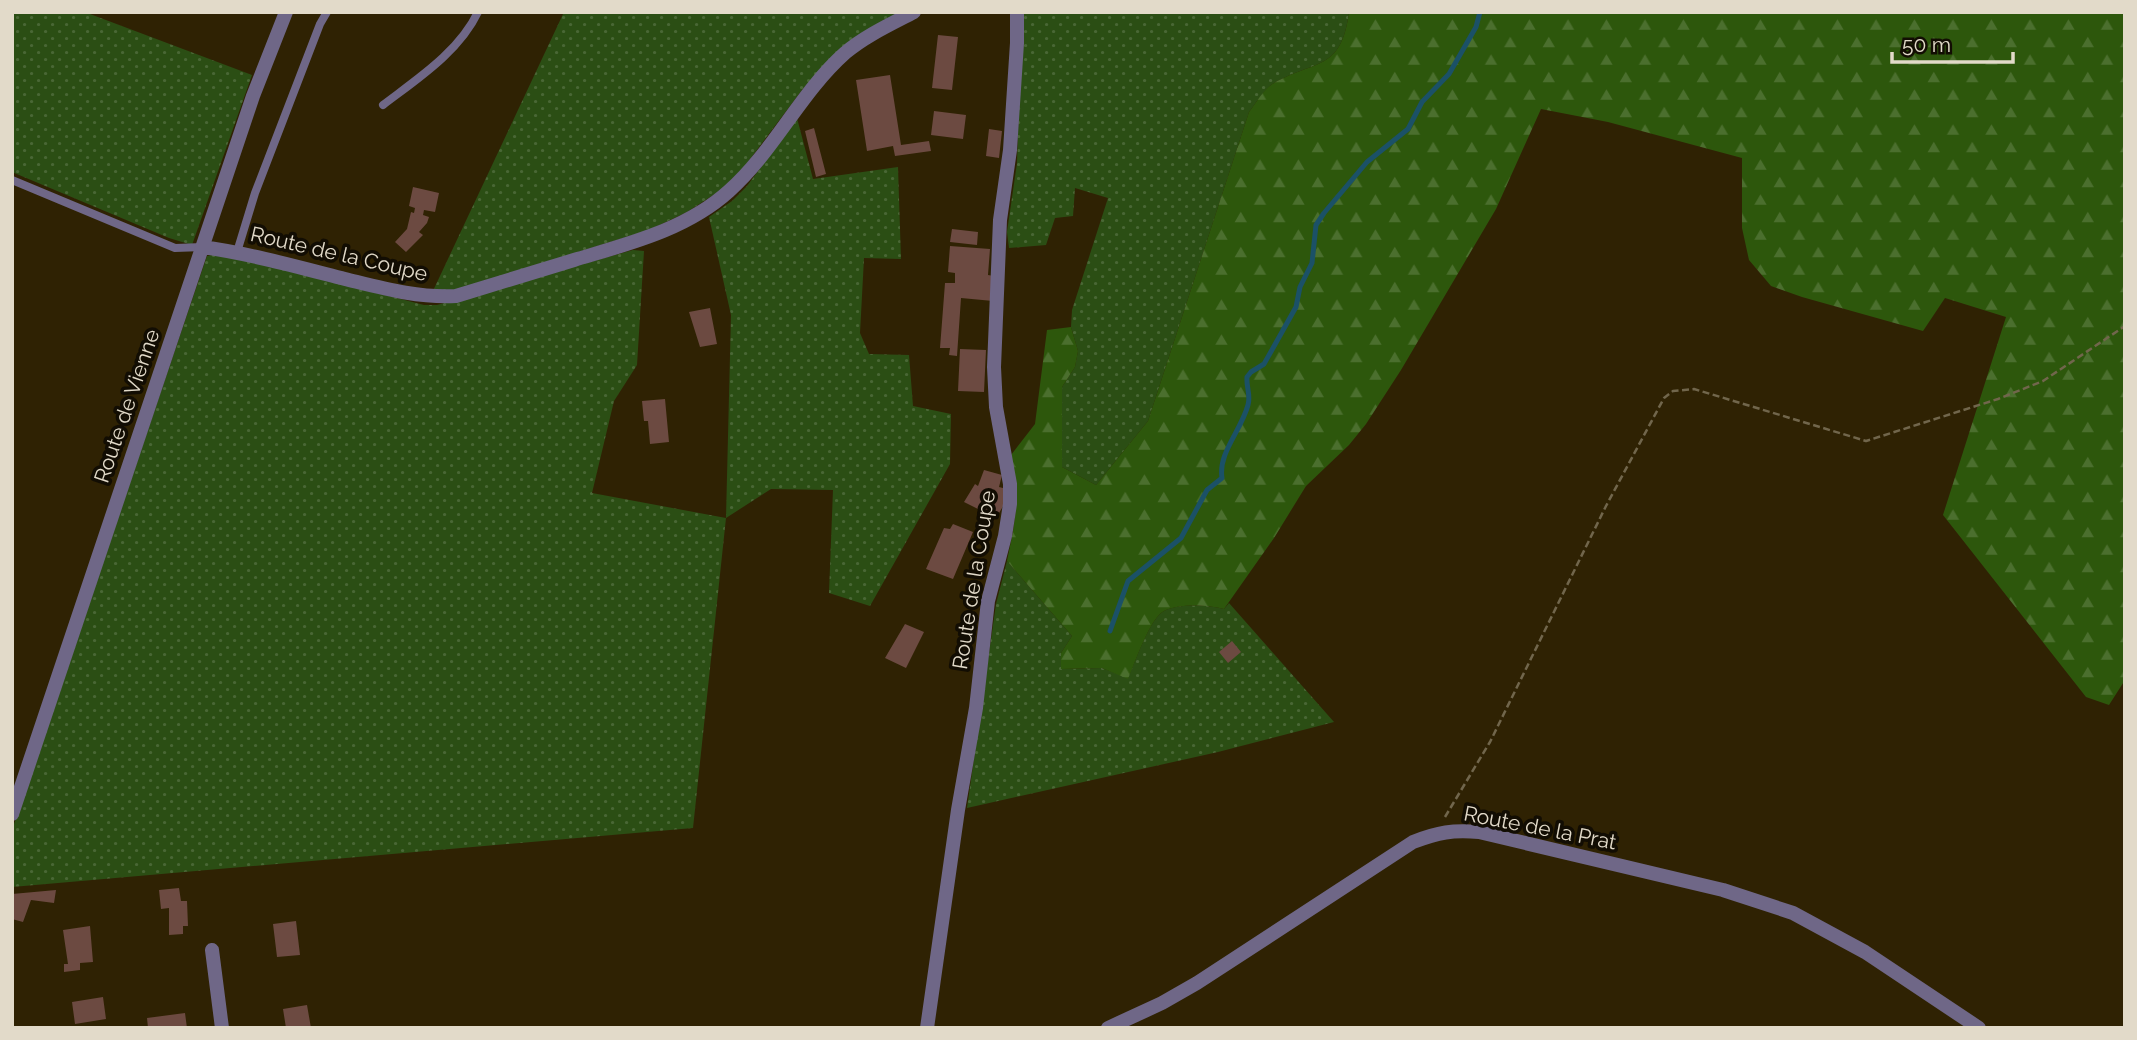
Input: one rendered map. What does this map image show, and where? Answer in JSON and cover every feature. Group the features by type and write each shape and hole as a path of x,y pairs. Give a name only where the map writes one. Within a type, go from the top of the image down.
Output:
{"street":[{"name":"Route de Vienne","path":"12,814 253,96 286,12"},
{"name":"Route de la Coupe","path":"203,247 237,252 404,293 436,297 456,296 655,234 676,225 728,192 750,170 806,96 843,55 855,45 914,12"},
{"name":"Route de la Coupe","path":"928,1028 958,810 976,708 988,601 1005,537 1010,504 1010,484 996,407 994,368 1000,220 1010,150 1017,12"},
{"name":"Route de la Prat","path":"1108,1028 1185,990 1413,842 1438,832 1454,831 1479,832 1723,890 1793,913 1865,952 1979,1028"},
{"path":"212,950 222,1028"}],"lane":[{"path":"237,252 254,193 327,12"},
{"path":"383,105 428,71 456,42 478,12"},
{"path":"12,180 175,248 203,247"}],"path":[{"path":"1438,832 1453,800 1490,742 1606,506 1664,398 1673,391 1694,389 1866,440 1998,399 2043,381 2125,327"}],"green space":[{"path":"12,12 90,12 252,75 192,245 169,238 12,172"},
{"path":"564,12 899,12 833,57 802,90 744,167 721,190 687,212 649,230 456,290 432,293"},
{"path":"1022,12 1349,12 1340,45 1333,55 1271,85 1249,112 1148,421 1096,485 1062,467 1062,387 1075,367 1078,351 1071,327 1072,310 1108,198 1075,188 1073,216 1055,218 1046,245 1009,248 1007,232 1017,163"},
{"path":"1349,12 2125,12 2125,680 2109,705 2086,697 1943,515 2006,317 1945,298 1923,331 1771,286 1749,260 1742,228 1742,158 1608,122 1541,109 1496,209 1401,370 1349,445 1306,486 1274,538 1224,609 1194,606 1164,611 1148,631 1128,679 1102,668 1061,669 1061,653 1072,636 1007,561 1016,508 1011,455 1035,424 1047,330 1071,327 1078,351 1075,367 1062,387 1062,467 1096,485 1148,421 1249,112 1270,85 1333,55 1340,45"},
{"path":"797,118 813,179 898,167 901,259 864,258 860,333 869,354 909,355 913,406 951,414 950,464 870,606 829,593 833,490 771,489 726,518 731,315 709,217 732,201 747,186"},
{"path":"633,250 644,251 637,365 614,401 592,493 726,518 693,828 12,887 12,830 207,256 222,253 424,305 437,305"},
{"path":"1007,561 1072,636 1061,653 1062,669 1102,668 1128,678 1148,631 1164,611 1194,606 1224,609 1229,603 1334,722 1218,752 967,808 996,604"}],"building":[{"path":"938,35 958,37 952,90 932,88"},
{"path":"890,75 901,145 929,141 931,151 895,156 893,146 867,151 856,80"},
{"path":"934,111 966,115 963,139 931,135"},
{"path":"814,128 826,174 816,177 805,131"},
{"path":"989,129 1002,131 999,158 986,156"},
{"path":"413,187 439,193 435,212 424,210 423,215 429,217 419,232 423,235 406,252 395,242 407,229 411,212 414,213 415,208 409,206"},
{"path":"952,229 978,232 977,245 950,242"},
{"path":"950,246 990,249 988,275 994,276 993,301 961,298 957,356 949,355 950,348 940,348 945,283 955,283 955,273 948,272"},
{"path":"710,308 717,344 700,347 689,312"},
{"path":"960,349 986,350 984,392 958,391"},
{"path":"665,399 669,442 650,444 648,421 644,421 642,401"},
{"path":"984,470 1002,475 999,487 1007,489 1005,503 996,518 964,502 975,484 978,486"},
{"path":"953,524 973,532 953,579 926,569 944,528 950,529"},
{"path":"905,624 924,632 906,668 885,658"},
{"path":"1232,641 1241,652 1228,663 1219,652"},
{"path":"179,888 181,901 187,901 188,926 183,926 183,934 169,935 169,908 161,909 159,890"},
{"path":"56,890 54,903 31,900 23,922 12,919 12,894"},
{"path":"296,921 300,955 277,957 273,924"},
{"path":"90,926 93,962 80,963 80,970 64,972 64,964 68,964 63,930"},
{"path":"103,997 106,1019 75,1024 72,1002"},
{"path":"307,1005 311,1028 286,1028 283,1009"},
{"path":"185,1013 187,1028 148,1028 147,1018"}],"waterway":[{"path":"1110,631 1128,581 1181,538 1207,490 1222,478 1223,460 1248,405 1247,377 1264,364 1296,307 1300,287 1312,263 1316,225 1367,162 1408,129 1422,102 1449,74 1476,27 1480,12"}]}
